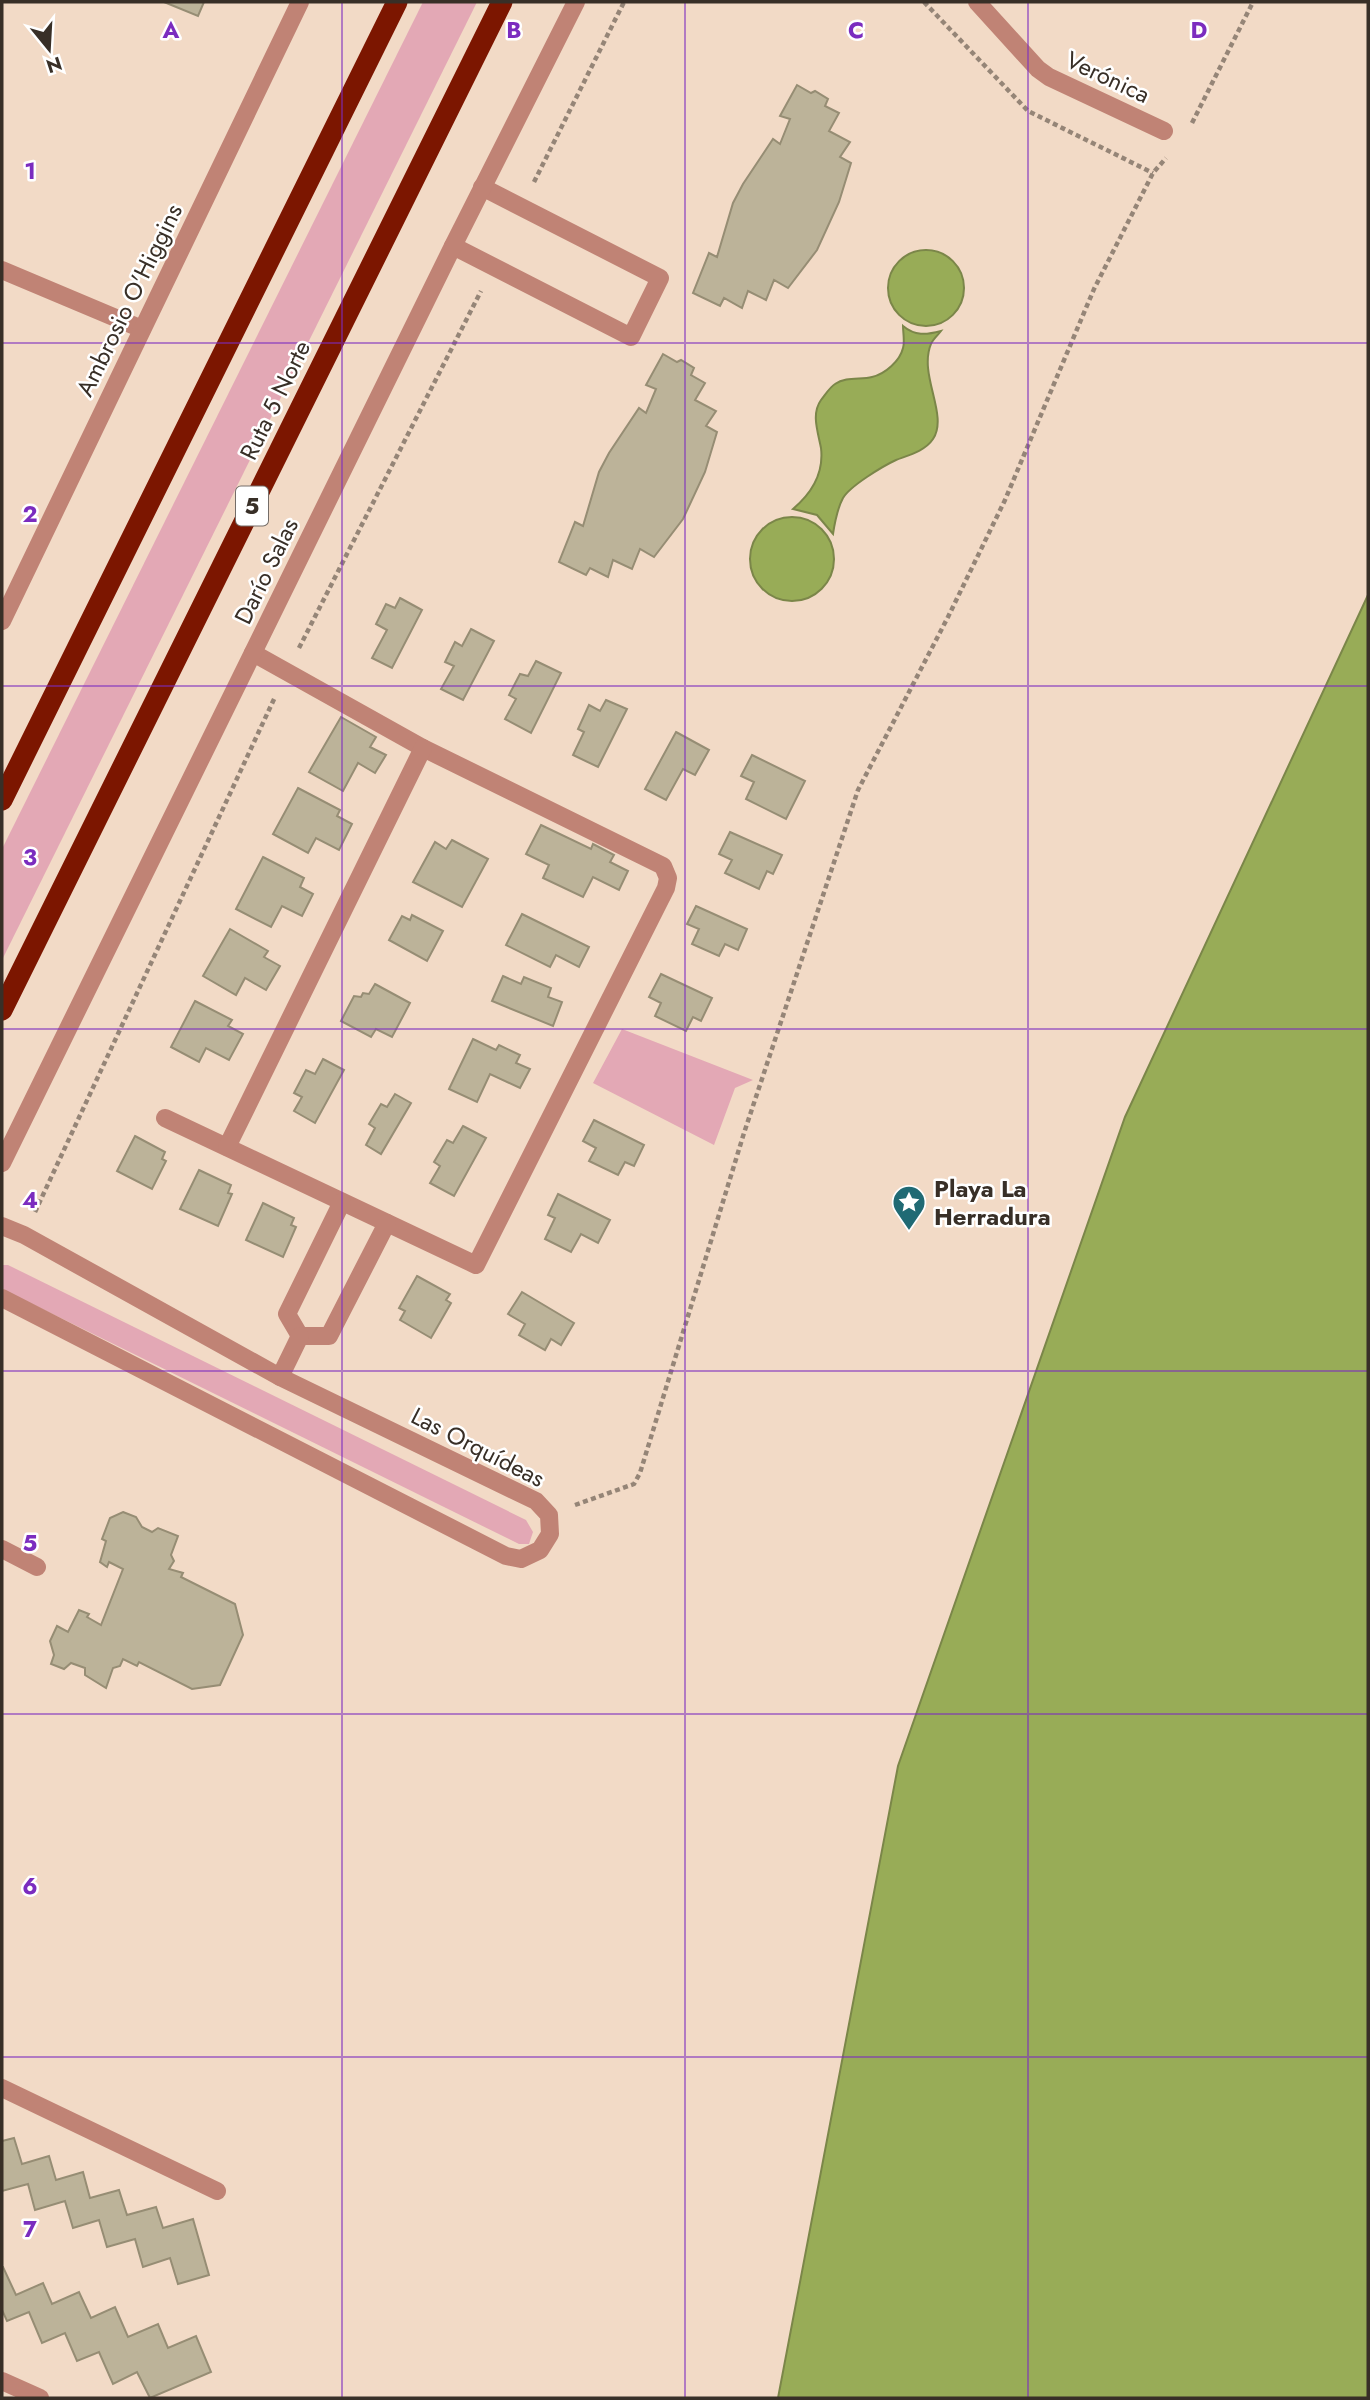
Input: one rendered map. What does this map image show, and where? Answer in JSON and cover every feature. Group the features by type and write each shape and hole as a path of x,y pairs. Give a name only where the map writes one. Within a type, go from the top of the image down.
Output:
{"highway":[{"path":"2,800 397,2"},
{"name":"Ruta 5 Norte","path":"2,1010 502,2"}],"street":[{"name":"Ambrosio O'Higgins","path":"2,621 300,2"},
{"name":"Darío Salas","path":"2,1163 482,187 576,2"},
{"name":"Verónica","path":"977,2 1038,69 1049,77 1164,131"},
{"path":"453,246 631,337 660,278 482,187"},
{"path":"2,270 142,329"},
{"path":"165,1118 476,1265 666,888 668,878 663,866 423,748 253,653"},
{"path":"227,1147 423,748"},
{"path":"300,1336 287,1314 342,1202"},
{"path":"300,1336 329,1336 387,1223"},
{"name":"Las Orquídeas","path":"2,1226 24,1235 280,1377 536,1501 549,1515 550,1534 540,1550 521,1559 506,1556 2,1298"},
{"path":"280,1377 300,1336"},
{"path":"2,1549 37,1567"},
{"path":"2,2088 217,2191"},
{"path":"2,2381 40,2398"}],"path":[{"path":"521,207 625,2"},
{"path":"923,2 1028,111 1153,173"},
{"path":"1191,124 1252,2"},
{"path":"549,1515 634,1484 640,1473 744,1133 858,790 1005,500 1094,289 1153,173 1169,155"},
{"path":"24,1235 286,672 493,267"}],"shaded area":[{"path":"423,2 477,2 2,960 2,849"},
{"path":"919,250 933,250 947,256 958,267 964,288 961,303 953,315 933,326 919,326 905,320 894,309 888,295 888,281 894,267 905,256"},
{"path":"903,326 921,334 941,331 932,342 928,356 938,418 937,429 926,447 883,467 847,493 839,506 833,534 817,515 793,509 811,489 821,466 816,417 818,405 833,385 849,379 872,377 891,366 899,358 903,348"},
{"path":"792,517 815,524 827,536 834,559 827,582 815,594 792,601 769,594 757,582 750,559 757,536 769,524"},
{"path":"1368,595 1368,2398 778,2398 898,1766 1125,1117"},
{"path":"622,1029 753,1080 735,1088 714,1145 593,1083"},
{"path":"2,1265 8,1265 526,1520 533,1532 529,1544 519,1544 6,1291 2,1288"}],"building":[{"path":"164,2 204,2 198,16"},
{"path":"797,85 828,99 825,106 839,113 829,131 850,142 840,157 851,163 839,202 817,250 788,288 774,280 766,300 748,291 742,308 724,298 720,306 693,293 709,253 717,257 733,203 743,184 773,139 780,144 790,119 780,116"},
{"path":"663,354 694,368 691,375 705,383 695,400 716,411 706,426 717,432 705,472 683,519 654,557 640,549 632,569 613,560 608,577 590,568 586,575 559,562 575,522 583,526 599,472 609,453 639,408 646,413 656,389 646,385"},
{"path":"400,598 422,610 392,668 372,658 387,630 376,624 386,604 395,608"},
{"path":"471,629 494,641 463,700 441,689 454,666 445,662 455,642 462,646"},
{"path":"536,661 561,673 531,733 505,719 516,699 509,695 520,674 528,676"},
{"path":"606,700 627,709 598,767 573,755 584,732 578,729 589,705 600,711"},
{"path":"341,717 376,737 370,747 386,755 375,773 358,763 343,791 309,772"},
{"path":"676,732 709,750 695,775 683,769 666,800 645,789"},
{"path":"752,755 805,781 786,819 746,799 754,782 741,776"},
{"path":"298,788 340,810 337,816 352,824 339,850 316,838 308,853 273,834"},
{"path":"541,825 591,849 593,844 614,855 610,862 628,871 619,890 593,877 583,897 543,878 549,865 526,854"},
{"path":"730,832 782,855 773,874 767,871 759,889 725,873 732,860 719,854"},
{"path":"452,840 488,859 462,907 413,882 435,842 446,849"},
{"path":"263,857 304,878 300,887 313,894 302,916 282,906 271,927 236,909"},
{"path":"696,906 747,929 738,950 725,944 719,956 692,944 699,929 687,924"},
{"path":"522,914 589,947 579,967 556,955 550,967 506,945"},
{"path":"412,915 443,931 427,961 389,940 402,916 410,920"},
{"path":"230,929 268,951 264,957 280,966 266,990 245,978 236,995 203,976"},
{"path":"661,974 712,998 701,1021 693,1017 686,1031 655,1016 661,1003 649,997"},
{"path":"503,976 521,984 524,977 551,988 548,997 562,1002 553,1026 492,1001"},
{"path":"375,984 410,1003 392,1037 376,1029 371,1037 341,1021 354,996 369,994"},
{"path":"195,1001 232,1020 228,1026 243,1034 229,1060 206,1048 199,1062 171,1047"},
{"path":"473,1039 496,1050 499,1045 520,1055 516,1063 530,1069 520,1088 490,1074 477,1102 449,1089"},
{"path":"323,1059 344,1070 315,1123 294,1111 302,1097 294,1093 306,1070 315,1074"},
{"path":"395,1094 411,1103 381,1154 366,1145 375,1128 369,1124 381,1104 387,1107"},
{"path":"594,1120 644,1145 634,1166 625,1162 618,1175 589,1161 596,1148 583,1141"},
{"path":"463,1126 486,1138 454,1196 430,1183 440,1166 434,1162 447,1140 453,1143"},
{"path":"135,1136 165,1152 162,1159 166,1161 152,1189 117,1171"},
{"path":"199,1170 231,1185 228,1193 232,1194 218,1226 180,1209"},
{"path":"558,1194 610,1220 598,1243 581,1234 571,1252 545,1239 555,1218 548,1215"},
{"path":"263,1203 294,1218 291,1225 296,1227 283,1257 246,1240"},
{"path":"417,1276 450,1294 446,1300 451,1303 431,1338 400,1320 405,1311 399,1308"},
{"path":"522,1292 574,1323 561,1345 551,1339 545,1350 519,1335 525,1324 508,1314"},
{"path":"123,1512 136,1517 142,1527 152,1532 158,1528 178,1536 171,1555 174,1561 169,1569 183,1573 181,1577 235,1604 243,1635 220,1685 192,1689 139,1662 137,1666 123,1659 120,1666 113,1668 106,1688 85,1675 85,1668 71,1663 64,1669 51,1664 54,1655 50,1641 57,1626 68,1632 79,1610 89,1614 87,1617 101,1625 123,1569 109,1562 107,1567 100,1562 106,1541 102,1539 110,1518"},
{"path":"14,2138 22,2164 49,2156 56,2180 83,2172 90,2198 119,2190 127,2215 156,2207 163,2228 193,2219 209,2275 178,2284 170,2258 143,2267 135,2239 107,2247 99,2220 73,2228 65,2201 35,2210 28,2184 2,2191 2,2141"},
{"path":"2,2267 16,2295 43,2283 52,2304 79,2292 91,2318 115,2307 128,2337 158,2324 168,2348 196,2336 211,2372 150,2398 137,2372 113,2384 99,2352 77,2361 65,2333 42,2343 29,2312 7,2321 2,2310"}],"place":[{"name":"Playa La Herradura","path":"909,1232"}]}
